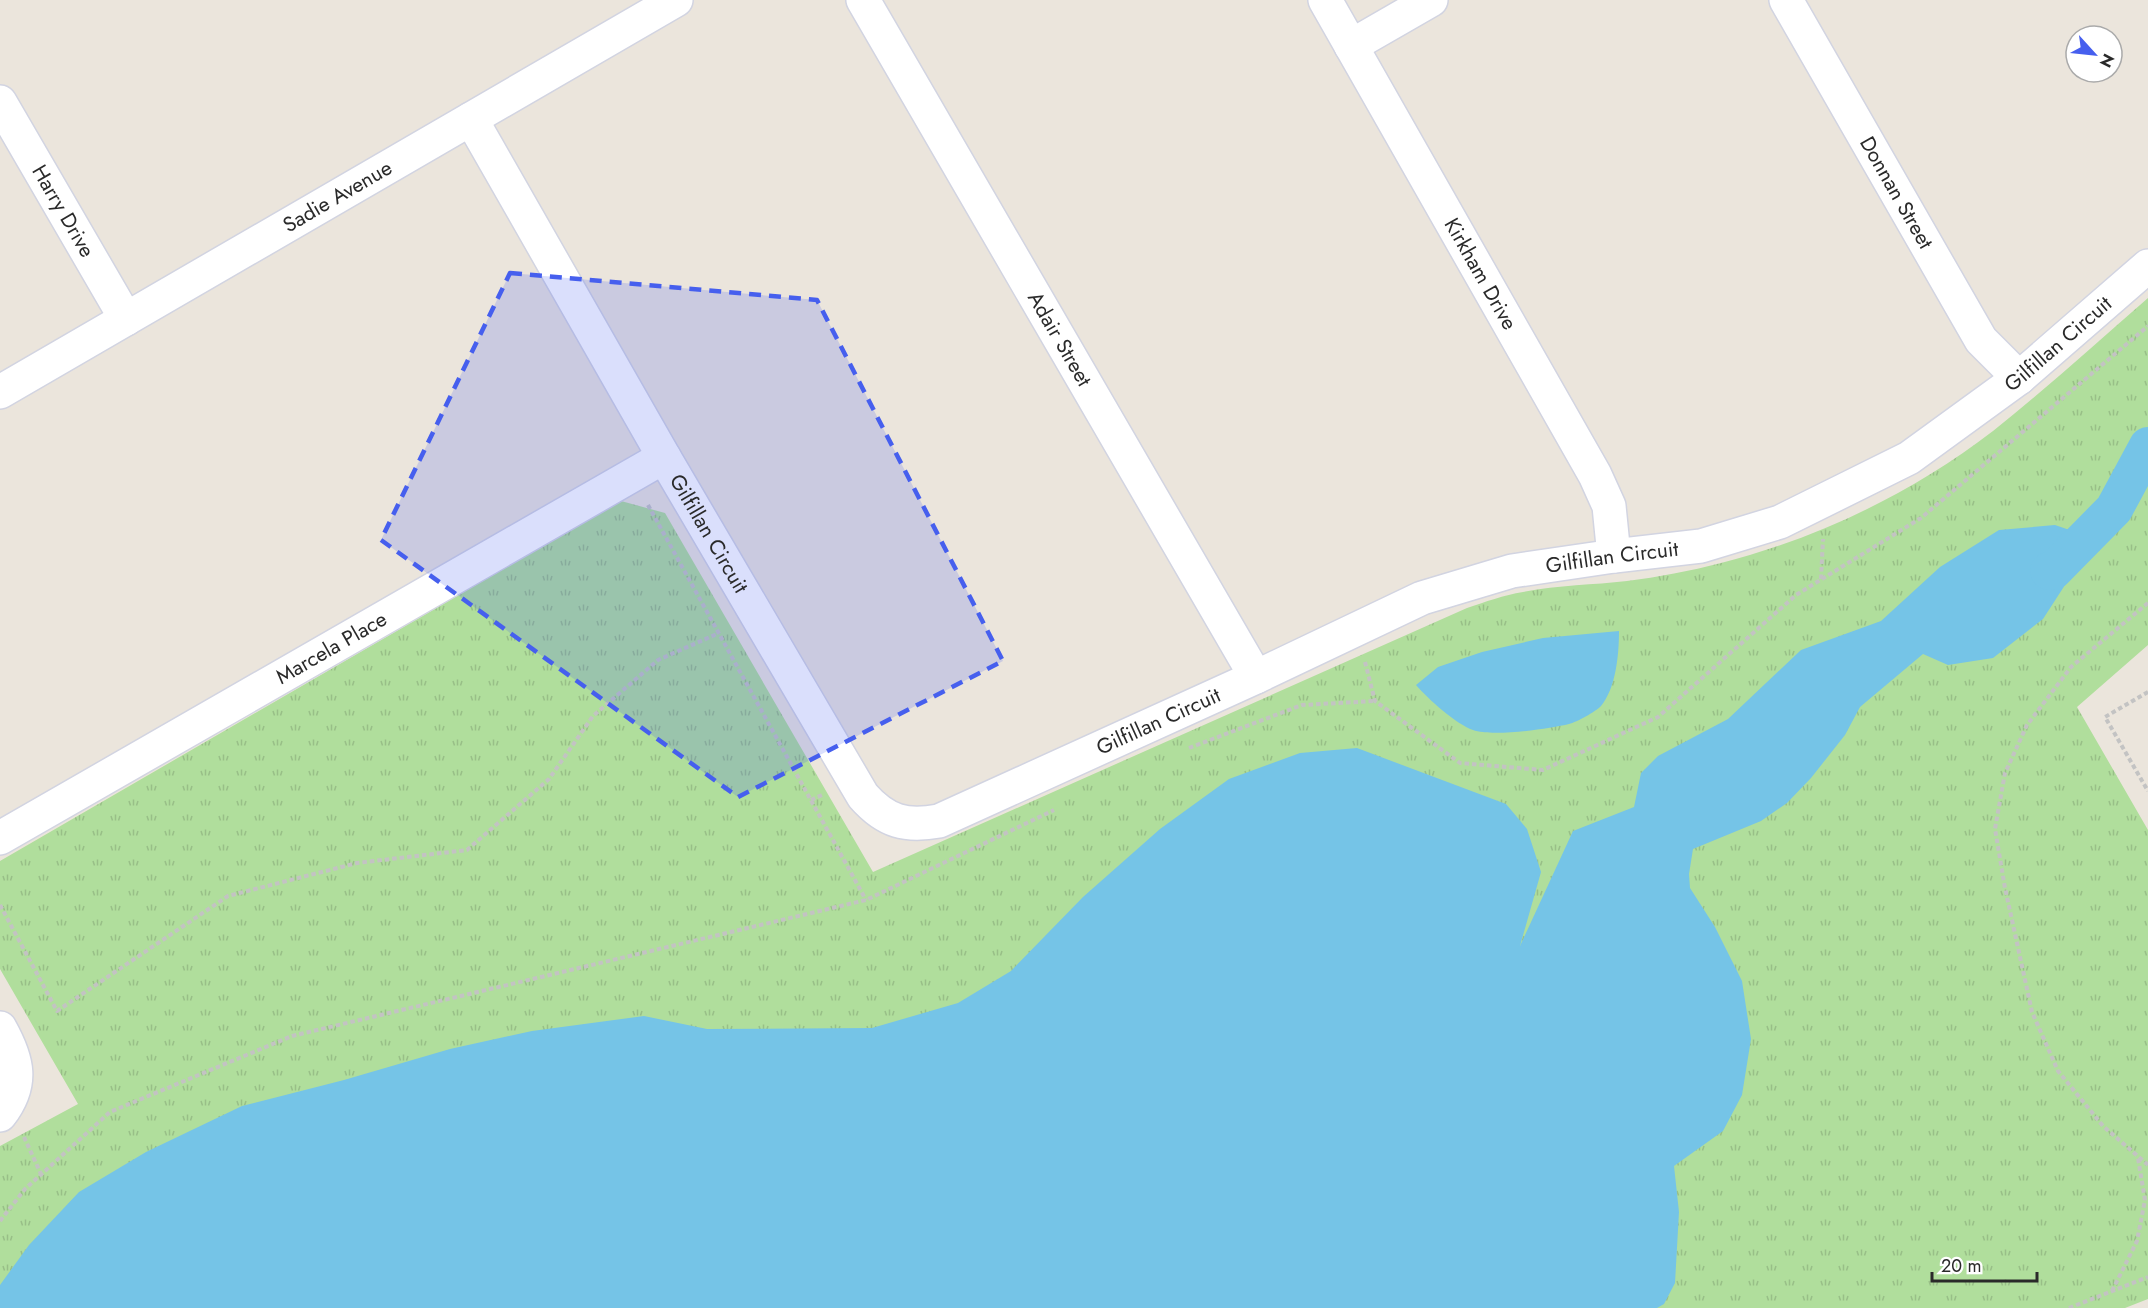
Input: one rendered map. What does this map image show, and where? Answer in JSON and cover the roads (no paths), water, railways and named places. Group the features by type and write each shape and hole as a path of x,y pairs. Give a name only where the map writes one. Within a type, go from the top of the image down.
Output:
{"street":[{"name":"Sadie Avenue","path":"0,392 676,0"},
{"name":"Adair Street","path":"863,0 1256,677"},
{"name":"Kirkham Drive","path":"1326,0 1595,475 1609,506 1614,556"},
{"path":"1351,46 1431,0"},
{"name":"Donnan Street","path":"1786,0 1982,340 2019,378"},
{"name":"Harry Drive","path":"0,102 126,319"},
{"name":"Gilfillan Circuit","path":"471,119 664,457 863,796 874,809 895,819 916,825 939,821 1256,677 1422,598 1512,571 1701,546 1780,522 1909,458 2019,378 2148,266"},
{"name":"Marcela Place","path":"0,838 664,457"},
{"path":"0,1028 15,1059 16,1081 9,1103 0,1115"}],"water":[{"path":"2055,525 2087,536 2065,585 2043,619 1993,658 1948,665 1923,654 1860,707 1845,735 1811,778 1787,803 1761,821 1693,849 1689,874 1690,888 1715,927 1742,981 1751,1039 1742,1095 1723,1131 1674,1166 1679,1212 1675,1283 1664,1304 1657,1308 0,1308 0,1285 29,1245 79,1192 146,1152 242,1106 344,1080 450,1049 532,1031 644,1016 707,1029 872,1028 958,1003 1011,971 1083,897 1160,829 1229,779 1300,753 1357,748 1506,804 1527,829 1541,872 1520,946 1573,831 1634,807 1641,773 1658,756 1728,719 1801,650 1881,621 1940,567 1999,530"},
{"path":"1619,631 1616,670 1606,699 1595,711 1569,724 1535,730 1493,733 1473,730 1443,710 1416,685 1438,667 1482,652 1543,638"}],"waterway":[{"path":"2049,571 2054,570 2114,509 2148,446"}]}
